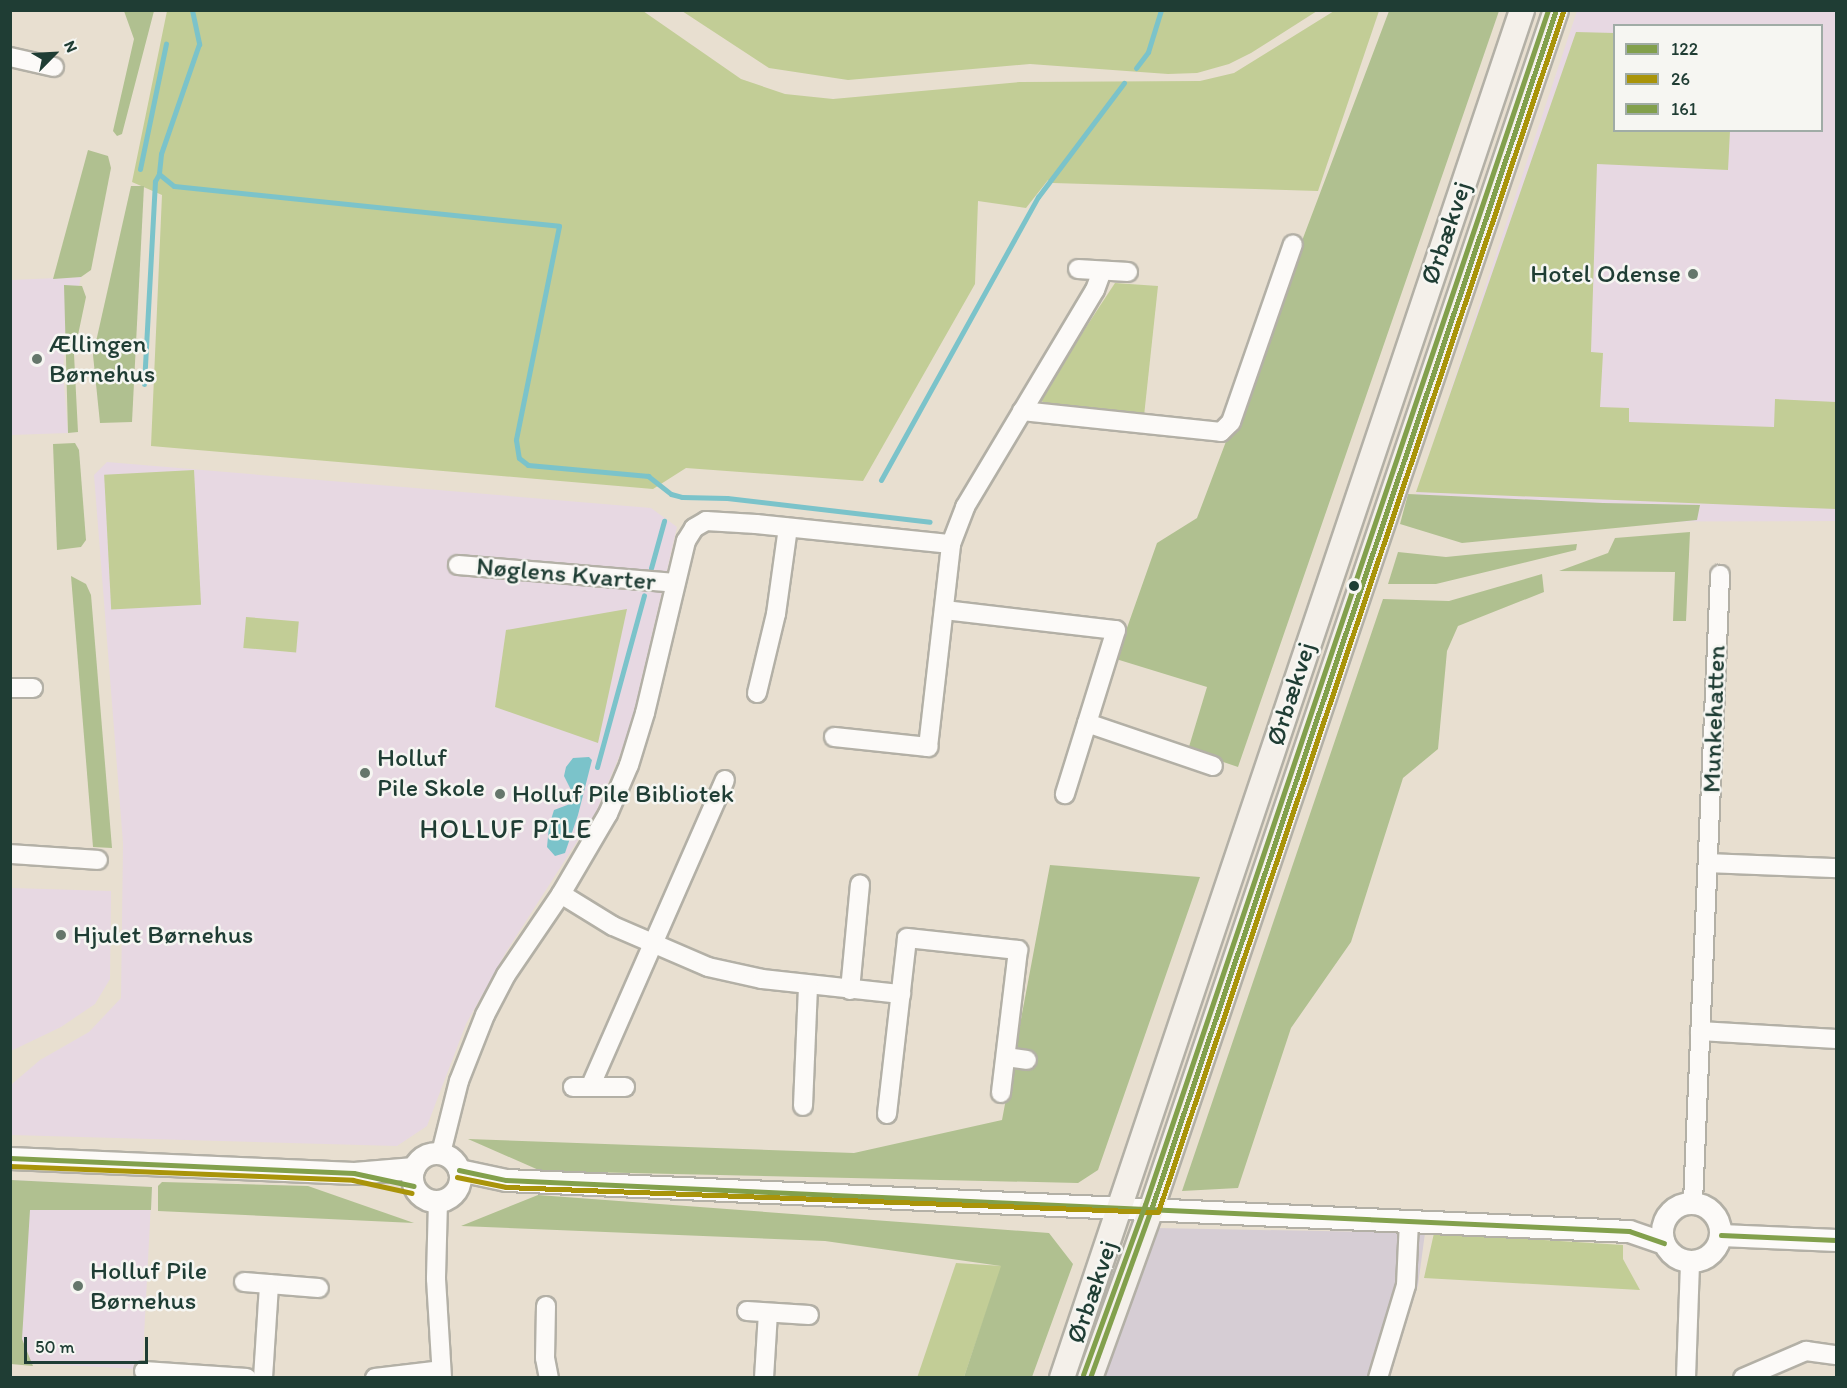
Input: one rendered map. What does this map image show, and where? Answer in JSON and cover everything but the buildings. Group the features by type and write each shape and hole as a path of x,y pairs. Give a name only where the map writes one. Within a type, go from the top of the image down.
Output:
{"main road":[{"name":"Ørbækvej","path":"1062,1377 1123,1206 1345,527 1522,10"},
{"name":"Ørbækvej","path":"1090,1377 1152,1207 1556,10"}],"street":[{"path":"10,57 54,68"},
{"path":"1022,411 1221,432 1231,422 1293,244"},
{"path":"1077,269 1128,272"},
{"path":"834,737 928,747 951,544 965,507 1095,290 1102,271"},
{"name":"Nøglens Kvarter","path":"441,1154 459,1081 485,1015 506,975 561,894 608,814 629,765 645,713 686,541 694,528 706,521 951,544"},
{"path":"757,693 776,614 788,528"},
{"name":"Nøglens Kvarter","path":"458,565 675,583"},
{"name":"Munkehatten","path":"1693,1202 1720,575"},
{"path":"945,610 1116,630 1065,794"},
{"path":"10,688 33,688"},
{"path":"1087,723 1213,766"},
{"path":"625,1088 582,1086 652,944 726,780"},
{"path":"10,854 98,860"},
{"path":"1709,863 1836,867"},
{"path":"850,990 860,884"},
{"path":"561,894 652,944 708,967 808,985 901,994"},
{"path":"887,1114 907,938 1018,950 1001,1093"},
{"path":"803,1106 808,985"},
{"path":"1700,1031 1836,1039"},
{"path":"1006,1057 1027,1060"},
{"path":"441,1154 452,1159 459,1178 450,1197 438,1201 423,1197 414,1177 425,1156 441,1154"},
{"path":"10,1158 414,1177"},
{"path":"459,1178 1152,1207 1629,1231 1664,1242"},
{"path":"375,1377 441,1374 436,1279 438,1201"},
{"path":"1629,1231 1664,1220 1676,1206 1693,1202 1703,1204 1717,1217 1721,1235 1707,1257 1690,1261 1674,1256 1664,1242 1664,1220"},
{"path":"1378,1377 1406,1285 1409,1221"},
{"path":"1721,1235 1836,1240"},
{"path":"1686,1377 1690,1261"},
{"path":"244,1282 319,1288"},
{"path":"263,1377 269,1284"},
{"path":"546,1306 544,1358 549,1377"},
{"path":"747,1311 809,1315"},
{"path":"764,1377 768,1313"},
{"path":"1743,1377 1806,1351 1836,1354"},
{"path":"144,1371 247,1377"}],"shaded area":[{"path":"1577,11 1836,11 1836,521 1407,522"},
{"name":"Ællingen Børnehus","path":"81,277 65,345 63,372 68,433 11,435 10,280"},
{"name":"Holluf Pile Skole","path":"107,462 651,508 677,527 629,733 596,812 506,952 466,1024 427,1126 397,1146 11,1135 12,1084 40,1060 89,1032 121,998 123,843 94,475"},
{"name":"Hjulet Børnehus","path":"11,888 111,891 110,979 95,1004 61,1027 11,1051"},
{"name":"Holluf Pile Børnehus","path":"11,1180 152,1187 142,1369 10,1362"},
{"path":"1156,1228 1425,1233 1418,1285 1390,1377 1102,1378"}],"green space":[{"path":"124,11 154,11 122,134 117,136 113,131 134,39"},
{"path":"167,11 643,11 741,79 785,94 833,99 1020,82 1200,81 1234,73 1334,11 1379,11 1318,191 1053,183 1048,180 1026,208 978,201 975,284 863,481 686,468 653,489 151,446 162,195 132,182"},
{"path":"682,11 1317,11 1251,53 1229,64 1197,73 1168,74 1030,64 848,80 769,68"},
{"path":"1389,11 1499,11 1238,767 1188,750 1207,687 1116,659 1157,543 1197,518"},
{"path":"1576,32 1613,33 1613,132 1730,132 1728,170 1597,164 1591,352 1603,353 1600,407 1629,408 1629,422 1774,427 1775,399 1836,402 1836,509 1416,492"},
{"path":"88,150 108,156 111,168 91,270 81,277 53,279"},
{"path":"131,186 144,186 132,422 100,423 93,355"},
{"path":"1115,283 1158,286 1144,416 1045,407 1040,397"},
{"path":"64,285 82,286 86,297 74,354 78,432 68,433"},
{"path":"75,443 79,450 86,540 81,547 57,550 53,444"},
{"path":"194,470 201,605 111,610 104,475"},
{"path":"1408,494 1700,505 1697,520 1462,543 1400,524"},
{"path":"1690,532 1686,621 1673,621 1675,572 1559,571 1608,553 1615,538"},
{"path":"1577,544 1576,550 1436,584 1388,584 1398,552 1446,557"},
{"path":"1542,574 1544,592 1458,626 1447,651 1438,749 1403,778 1351,942 1291,1028 1238,1188 1182,1191 1383,599 1449,601"},
{"path":"71,576 86,584 91,595 112,848 93,847"},
{"path":"627,609 598,743 495,707 506,630"},
{"path":"246,617 299,622 296,653 243,648"},
{"path":"1050,865 1200,877 1098,1170 1078,1183 541,1171 468,1139 854,1153 1002,1120"},
{"path":"11,1180 152,1187 151,1210 30,1210 22,1339 33,1366 11,1364"},
{"path":"162,1182 308,1186 414,1223 158,1211 158,1186"},
{"path":"538,1195 1049,1233 1073,1264 1032,1377 964,1377 1001,1266 825,1241 461,1226"},
{"path":"1434,1233 1623,1245 1623,1259 1640,1290 1424,1278"},
{"path":"956,1263 1002,1266 964,1377 917,1378"}],"water":[{"path":"589,757 592,760 578,815 565,853 555,856 547,847 549,826 554,810 570,804 572,792 564,776 566,767 573,758"}],"waterway":[{"path":"192,10 199,44 161,154 159,174 174,186 559,226 516,440 519,458 528,465 648,476 671,494 682,497 727,498 930,522"},
{"path":"1136,68 1148,52 1161,10"},
{"path":"140,169 166,44"},
{"path":"881,480 1038,197 1124,83"},
{"path":"144,384 155,181 159,174"},
{"path":"651,568 664,521"},
{"path":"597,767 644,595"}],"transit line":[{"name":"161","path":"1083,1375 1145,1205 1548,10"},
{"name":"122","path":"1090,1378 1152,1207 1556,10"},
{"name":"26","path":"457,1177 506,1187 1158,1212 1563,12"},
{"name":"122","path":"10,1158 354,1173 414,1186"},
{"name":"26","path":"10,1166 353,1180 412,1193"},
{"name":"122","path":"459,1170 506,1180 1629,1231 1664,1243"},
{"name":"122","path":"1721,1235 1836,1240"}],"place":[{"name":"Hotel Odense","path":"1693,274"},
{"name":"Ællingen Børnehus","path":"37,359"},
{"name":"Holluf Pile Skole","path":"365,773"},
{"name":"Holluf Pile Bibliotek","path":"500,794"},
{"name":"Hjulet Børnehus","path":"61,935"},
{"name":"Holluf Pile Børnehus","path":"78,1286"}],"district":[{"name":"HOLLUF PILE","path":"506,829"}]}
